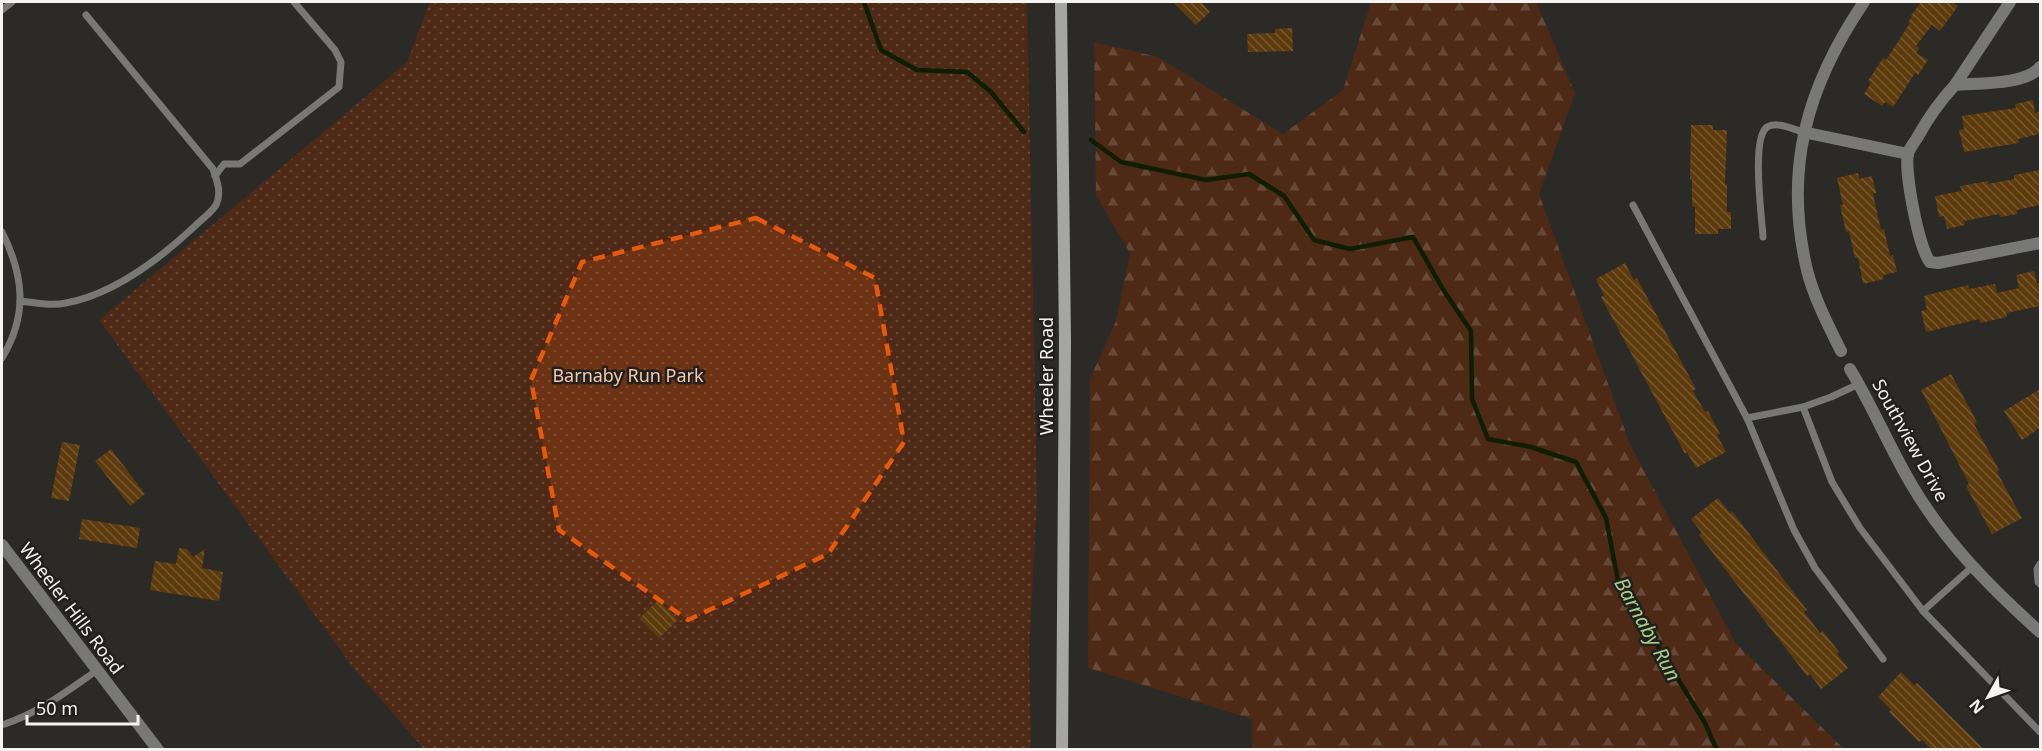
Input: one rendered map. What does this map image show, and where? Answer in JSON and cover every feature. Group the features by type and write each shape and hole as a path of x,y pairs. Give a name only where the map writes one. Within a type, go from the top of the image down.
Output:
{"main road":[{"name":"Wheeler Road","path":"1061,2 1065,341 1062,750"}],"street":[{"path":"1840,351 1823,315 1806,261 1799,222 1797,181 1803,132 1815,92 1850,22 1864,2"},
{"path":"2010,2 1955,85 1934,109 1908,154 1908,175 1922,246 1930,262 1938,263 2040,243"},
{"path":"1955,85 2021,79 2035,74 2040,67"},
{"path":"1803,132 1908,154"},
{"name":"Southview Drive","path":"1850,369 1913,487 1940,527 1972,567 2040,632"},
{"name":"Wheeler Hills Road","path":"2,545 158,750"}],"lane":[{"path":"2,10 12,2"},
{"path":"215,176 224,164 240,164 339,87 341,62 335,50 294,2"},
{"path":"20,301 43,304 64,303 104,291 144,267 182,237 216,206 219,193 213,169 86,15"},
{"path":"1763,237 1758,183 1760,136 1766,128 1776,124 1803,132"},
{"path":"1633,205 1747,418 1794,530 1815,568 1883,659"},
{"path":"2,232 14,255 20,301 18,321 13,337 2,358"},
{"path":"1747,418 1803,407 1859,384"},
{"path":"1803,407 1832,482 1860,528 1923,611 2040,732"},
{"path":"2040,564 2037,569 2040,584"},
{"path":"1923,611 1972,567"},
{"path":"2,725 18,720 54,700 96,671"}],"highlighted area":[{"path":"756,218 875,278 904,442 828,554 688,620 559,530 531,380 582,262"}],"green space":[{"name":"Barnaby Run Park","path":"430,2 1027,2 1037,500 1029,650 1031,749 424,749 355,670 99,320 407,62"},
{"path":"1371,2 1536,2 1575,93 1539,194 1630,444 1735,642 1844,749 1252,749 1252,719 1088,668 1090,379 1116,321 1130,253 1096,196 1094,42 1158,57 1283,134 1343,90"}],"building":[{"path":"1173,2 1201,2 1210,12 1196,25"},
{"path":"1921,2 1953,2 1958,6 1940,31 1932,25 1916,46 1919,48 1916,53 1928,60 1918,75 1915,73 1893,107 1885,102 1882,106 1864,94 1871,83 1868,81 1883,58 1886,60"},
{"path":"1292,28 1293,51 1248,52 1247,34 1275,33 1275,29"},
{"path":"2033,100 2035,113 2040,112 2040,134 2018,139 2019,143 1964,152 1959,130 1964,129 1962,116 2016,108 2015,104"},
{"path":"1691,125 1713,125 1713,130 1727,130 1725,184 1727,184 1727,212 1731,212 1731,229 1718,229 1718,234 1695,234 1695,207 1692,206 1692,179 1690,179"},
{"path":"2040,170 2040,205 2017,210 2017,214 2000,217 1999,214 1964,221 1965,225 1947,229 1944,216 1939,217 1935,196 1962,191 1960,186 2014,179 2014,175"},
{"path":"1858,173 1859,179 1872,176 1876,193 1873,194 1881,230 1884,229 1890,256 1893,255 1897,272 1883,275 1884,279 1863,284 1858,258 1855,258 1849,231 1846,232 1837,178"},
{"path":"1625,263 1634,280 1637,278 1696,389 1693,391 1705,412 1708,411 1720,434 1717,435 1726,452 1696,468 1687,452 1685,454 1601,297 1604,295 1596,279"},
{"path":"2034,271 2037,284 2040,283 2040,306 2006,313 2007,317 1980,323 1979,319 1926,332 1921,311 1927,310 1924,296 1968,285 1969,289 1995,284 1997,293 2019,288 2016,275"},
{"path":"1951,374 1977,422 1974,424 2022,518 1992,534 1966,486 1969,484 1921,390"},
{"path":"2040,389 2040,428 2022,440 2004,411"},
{"path":"62,442 80,445 69,501 51,498"},
{"path":"111,449 145,494 130,506 95,461"},
{"path":"1718,498 1730,513 1732,511 1807,610 1804,612 1839,652 1837,654 1848,668 1821,689 1810,674 1807,676 1699,535 1702,533 1691,519"},
{"path":"82,519 140,528 137,548 79,539"},
{"path":"179,548 187,549 193,557 205,549 202,568 223,572 219,601 150,590 155,561 176,564"},
{"path":"658,600 678,620 659,638 639,619"},
{"path":"1901,672 1914,685 1917,683 1985,750 1932,750 1922,740 1919,742 1889,712 1891,710 1878,697"}],"waterway":[{"name":"Barnaby Run","path":"864,2 881,50 917,70 967,72 991,92 1024,132"},
{"name":"Barnaby Run","path":"1091,140 1121,162 1206,180 1249,174 1284,196 1314,240 1350,249 1413,237 1444,291 1471,331 1472,399 1488,439 1531,447 1576,462 1606,518 1618,581 1705,723 1717,750"}]}
